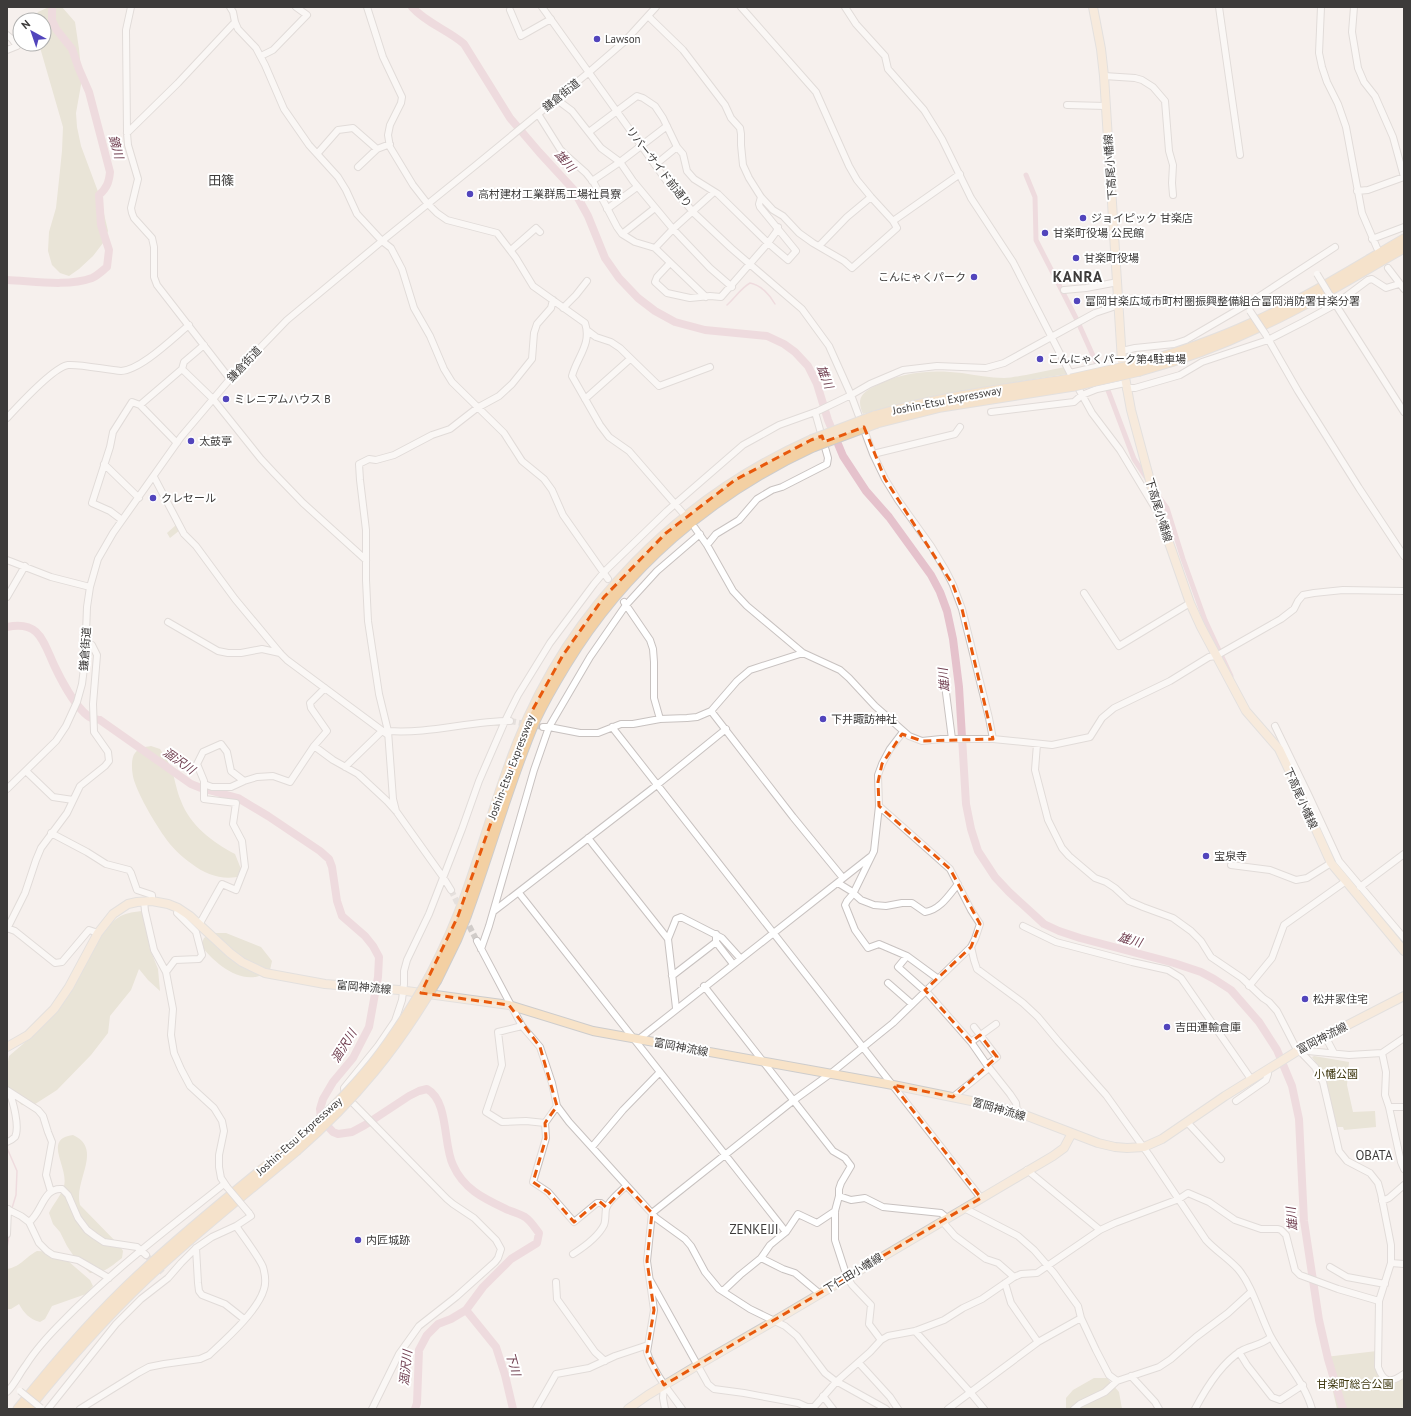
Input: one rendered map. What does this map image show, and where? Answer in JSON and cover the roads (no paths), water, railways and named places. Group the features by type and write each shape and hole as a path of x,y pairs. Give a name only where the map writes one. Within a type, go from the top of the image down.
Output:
{"highway":[{"name":"Joshin-Etsu Expressway","path":"1139,368 1253,322 1300,298 1404,240"},
{"name":"Joshin-Etsu Expressway","path":"18,1409 53,1366 94,1320 140,1273 168,1248 333,1118 363,1086 404,1033 434,978 466,894 518,741 539,696 576,635 618,580 649,548 682,519 748,472 779,455 876,419 925,403 1139,368 1186,357 1258,328 1310,301 1404,248"},
{"name":"Joshin-Etsu Expressway","path":"28,1409 82,1345 146,1279 294,1148"},
{"path":"11,1409 75,1338 94,1320"}],"main road":[{"name":"下高尾小幡線","path":"1093,7 1101,49 1104,76 1118,282 1118,305 1125,385 1130,410 1159,514 1190,604 1216,656 1250,716 1279,749 1306,797 1325,853 1331,864 1404,951"},
{"name":"富岡神流線","path":"7,1047 28,1035 54,1009 69,986 98,933 113,914 120,908 132,903 148,901 168,904 178,908 190,916 230,953 242,962 265,973 325,984 401,990 510,1005 593,1031 893,1085 1018,1112 1098,1143 1127,1148 1144,1147 1162,1140 1296,1051 1404,996"},
{"name":"下仁田小幡線","path":"628,1409 664,1385 1060,1151 1072,1133"}],"street":[{"path":"131,7 126,30 127,133 128,145 138,179 138,185 132,202 132,214 152,238 154,247 154,277 157,285 230,379"},
{"path":"230,7 233,12 234,22 238,29 256,48 261,56 284,109 317,154 338,177 346,190 356,214 382,241 391,248 402,269 414,308 430,336 444,369 452,382 504,433 522,461 544,479 552,490 563,515 608,579"},
{"path":"261,56 273,50 307,15 296,7"},
{"path":"367,7 383,57 402,97 401,103 390,125 388,135 390,144 413,185 427,204 447,220 497,233 511,250 526,273 532,286 585,323 588,331 596,337 611,342 620,348 659,386 710,367"},
{"name":"リバーサイド前通り","path":"542,7 668,183 693,211 750,265 770,280 799,307 829,346 873,454 894,493 931,546 946,571 962,608 993,739"},
{"name":"鎌倉街道","path":"26,771 56,741 66,726 77,702 82,684 86,642 87,607 90,587 98,559 107,542 177,443 213,399 230,379 287,320 507,140 625,41 656,7"},
{"path":"648,16 683,50 725,105 731,118 740,128 743,165 761,197 773,210 783,216 799,233 844,261 852,268 897,228 894,222 857,180 849,166 816,92 741,7"},
{"path":"845,7 856,24 885,56 888,69 924,110 942,139 971,198 1013,262 1052,336 1072,379 1092,412 1120,450 1159,514"},
{"path":"1219,7 1240,155"},
{"path":"1321,7 1319,53 1322,67 1346,127 1362,213 1377,248"},
{"path":"1354,7 1352,32 1358,68 1364,82 1375,96 1393,137 1404,177 1368,190 1357,191"},
{"path":"510,10 521,36 551,20"},
{"path":"127,133 178,83 234,22"},
{"path":"7,35 17,46 7,50"},
{"path":"1104,76 1135,78 1142,80 1153,87 1165,101 1169,151 1173,165 1172,183 1174,195"},
{"path":"589,132 637,96 643,98 655,106 677,147 683,154 687,171 694,179 714,192 786,260 788,260 796,251 778,227 760,207 759,204 761,197"},
{"path":"556,99 572,111 601,148 620,162 637,186 673,229 710,268 732,286"},
{"path":"1067,105 1106,106"},
{"path":"536,115 560,149 586,173 592,181 622,234 635,242 655,248 706,297"},
{"path":"592,181 620,162 667,126"},
{"path":"317,154 338,130 353,128 377,149"},
{"path":"358,167 377,149 390,144"},
{"path":"655,165 677,147"},
{"path":"894,222 960,174"},
{"path":"607,209 637,186"},
{"path":"655,248 673,229 714,192"},
{"path":"818,246 847,217 871,197"},
{"path":"622,234 655,208"},
{"path":"670,263 657,277 655,282 667,294 690,298 710,296 721,298 768,243 778,227"},
{"path":"1372,239 1404,227"},
{"path":"511,250 536,228 540,232"},
{"path":"1122,351 1135,348 1174,344 1186,340 1248,308 1335,247"},
{"path":"1310,264 1404,412"},
{"path":"1388,268 1404,289"},
{"path":"991,412 1068,403 1078,400 1082,395 1097,389 1125,385 1135,388 1180,375 1202,362 1267,338 1335,303 1368,280 1372,279 1386,288 1399,284"},
{"path":"563,308 587,281"},
{"path":"1064,290 1086,288 1118,282"},
{"path":"396,811 393,799 386,732 368,621 366,530 359,464 369,459 376,460 394,455 432,435 450,429 477,408 499,396 512,384 532,359 534,333 537,324 551,308 553,300"},
{"path":"372,1409 399,1354 419,1326 456,1297 495,1262 498,1258 500,1249 496,1240 474,1218 447,1199 345,1095 343,1091 346,1084 378,1046 395,1021 402,1000 401,990 407,960 429,914 479,781 518,695 550,642 604,572 675,503 743,445 779,425 816,411 849,396 870,384 903,370 937,366 979,369 992,368 1004,363 1095,313 1118,305"},
{"path":"1248,308 1359,488 1404,556"},
{"path":"7,418 33,391 60,368 69,365 121,372 127,371 154,354 188,325"},
{"path":"588,331 584,349 572,376 600,425 610,437 629,451 682,512"},
{"path":"140,405 182,369 184,362 204,345"},
{"path":"585,399 630,359"},
{"path":"1072,379 1122,361"},
{"path":"182,369 213,399 274,473 303,503 366,560"},
{"path":"122,520 110,511 92,503 110,447 113,432 132,402 140,405 177,443"},
{"path":"707,545 716,534 739,520 757,499 772,490 782,487 827,464 828,458 816,411"},
{"path":"873,454 955,434 960,428"},
{"path":"104,464 139,498"},
{"path":"154,477 184,534 196,546 235,599 280,653 287,660 386,732 431,731 466,725 507,721"},
{"path":"481,949 494,912 546,727 625,603 698,531 733,591 747,606 803,653 840,670 855,683 875,706 903,732 922,741 941,739 993,739 1052,745 1090,737 1102,718 1114,708 1158,687 1281,619 1294,609 1298,600 1303,595 1314,592 1343,590 1404,591"},
{"path":"7,560 51,577 90,587"},
{"path":"7,597 25,566"},
{"path":"1084,593 1119,646 1190,604"},
{"path":"625,603 650,640 653,648 654,698 660,719"},
{"path":"168,622 218,651 241,653 262,649 280,653"},
{"path":"86,642 92,645 97,656 94,732 108,752 109,761 80,786 66,813 51,833 36,860 25,893 7,928 15,932 55,962 62,962 89,930 98,933"},
{"path":"546,727 580,733 598,733 621,724 633,724 660,719 697,717 710,711 737,681 750,670 803,653"},
{"path":"945,685 952,739"},
{"path":"204,784 212,787 231,787 257,777 273,776 290,782 314,746 327,731 311,708 310,703 325,688"},
{"path":"710,711 726,729 843,878"},
{"path":"1274,726 1306,797 1339,861 1404,938"},
{"path":"612,727 981,1198"},
{"path":"494,912 657,785 726,729"},
{"path":"345,766 386,732"},
{"path":"903,732 890,749 878,775 879,806 874,851 853,894 845,905 855,930 868,948 879,944 907,956 937,978"},
{"path":"199,925 222,884 236,890 245,866 242,841 233,824 236,803 204,799 204,784 197,764 203,752 221,744 227,752 231,771 244,781"},
{"path":"1038,744 1035,770 1048,820 1062,848 1069,856 1095,878 1115,888 1129,901 1143,908 1173,918 1191,931 1201,941 1211,957 1234,972 1269,1002 1277,1011 1295,1046 1296,1051 1315,1067 1323,1082 1339,1151 1347,1161 1364,1170 1378,1183 1391,1245 1391,1264 1379,1301 1378,1367 1383,1376 1390,1380 1395,1380 1404,1374"},
{"path":"314,746 333,760 358,774 375,788 396,811 443,877 450,890"},
{"path":"7,789 26,771 53,797 73,800"},
{"path":"682,1409 664,1385 649,1359 648,1345 654,1310 647,1261 652,1213 893,1023 937,978 971,947 980,924 950,869 879,806"},
{"path":"14,1386 44,1409 116,1324 141,1299 168,1278 196,1248 212,1237 236,1226 251,1216 221,1178 219,1155 224,1131 222,1121 214,1108 190,1086 174,1053 171,1035 173,1009 166,972 154,950 145,911 148,901 152,895 137,890 129,870 106,864 51,833"},
{"path":"588,838 668,939"},
{"path":"1360,887 1404,854"},
{"path":"636,1038 870,857"},
{"path":"1231,865 1270,870 1296,880 1307,878 1331,864"},
{"path":"1249,986 1272,958 1284,925 1346,881"},
{"path":"838,883 851,891 861,900 874,905 886,906 912,903 925,912 932,911 938,907 958,884"},
{"path":"519,893 636,1038 660,1072 786,1232"},
{"path":"166,972 175,960 199,959 202,955 196,932 176,913 178,908"},
{"path":"676,1008 668,939 676,918 681,917 716,934 722,938 740,958"},
{"path":"1023,926 1056,942 1168,970 1181,978 1251,1080"},
{"path":"716,934 716,942 733,964"},
{"path":"477,941 522,1026 540,1046 552,1083 557,1106 569,1122 656,1218 685,1239 691,1246 705,1272 719,1289 750,1309 785,1326 798,1336 825,1373 836,1382 886,1409"},
{"path":"672,976 716,942"},
{"path":"971,947 978,969 1023,1003 1038,1017 1058,1042 1106,1095 1144,1147 1213,1248 1238,1269 1245,1278 1261,1318 1271,1337 1302,1385 1312,1409"},
{"path":"907,956 898,967 925,990 971,1042 1016,1103 1018,1112"},
{"path":"888,983 912,1004"},
{"path":"704,986 833,1151 845,1158 851,1166 839,1189 839,1196 835,1211 835,1240 847,1277 852,1285 872,1305 869,1324 881,1340"},
{"path":"971,1042 996,1024"},
{"path":"522,1026 498,1032 502,1066 486,1112 502,1122 526,1121 545,1123"},
{"path":"953,1097 998,1058 974,1027"},
{"path":"1325,1036 1334,1053"},
{"path":"1308,1051 1349,1055 1382,1053 1404,1038"},
{"path":"1382,1053 1386,1072 1385,1095 1404,1169"},
{"path":"1236,1101 1266,1080 1268,1074 1267,1070"},
{"path":"592,1147 623,1110 660,1072"},
{"path":"7,1142 14,1138 16,1132 12,1098 8,1091"},
{"path":"8,1091 38,1110 43,1116 52,1142 46,1175 51,1192"},
{"path":"557,1106 545,1123 546,1138 533,1182 548,1192 574,1222 597,1203 601,1203 606,1208"},
{"path":"1389,1107 1404,1107"},
{"path":"1187,1122 1221,1159"},
{"path":"1027,1170 1100,1230"},
{"path":"7,1392 14,1386 26,1365 63,1321 109,1278 142,1250 225,1185"},
{"path":"1382,1201 1389,1198 1404,1185"},
{"path":"573,1254 586,1246 602,1228 605,1223 606,1208 626,1186"},
{"path":"29,1222 34,1219 45,1197 55,1189 60,1188 65,1191 78,1218 87,1230 104,1242 137,1247 146,1255"},
{"path":"650,1280 708,1384 714,1389 798,1403 807,1407 814,1407 836,1382 870,1352 881,1340 888,1336 915,1331 944,1320 963,1308 982,1299 1014,1277 1021,1274 1037,1273 1100,1230 1180,1199 1188,1193 1209,1202 1235,1220 1261,1229 1273,1228 1281,1230 1286,1236 1295,1270 1300,1275 1338,1289 1379,1301"},
{"path":"839,1196 851,1200 865,1198 883,1207 941,1213 955,1236 986,1259 998,1263 1014,1277"},
{"path":"964,1208 999,1225 1022,1239 1047,1265 1078,1306 1081,1318 1096,1350 1109,1375 1117,1381"},
{"path":"7,1234 7,1209 29,1222 39,1243 52,1255 78,1260 109,1278"},
{"path":"723,1291 761,1258 770,1245 786,1232 798,1214 818,1223 835,1211"},
{"path":"80,1409 149,1367 200,1359 209,1355 244,1319 259,1300 264,1288 265,1276 263,1266 236,1226"},
{"path":"196,1248 199,1291 202,1295 225,1304 244,1319"},
{"path":"761,1258 795,1273 819,1294"},
{"path":"1391,1264 1404,1264"},
{"path":"1330,1267 1347,1277 1385,1284"},
{"path":"163,1273 168,1278"},
{"path":"556,1282 556,1299 595,1352 605,1361"},
{"path":"1005,1283 1011,1303 1038,1342"},
{"path":"1074,1409 1080,1404 1105,1392 1117,1381 1159,1367 1171,1359 1251,1292"},
{"path":"948,1409 1038,1342 1081,1318"},
{"path":"915,1331 984,1409"},
{"path":"1195,1409 1220,1370 1239,1352 1271,1337"},
{"path":"536,1409 556,1374 590,1368 648,1345"},
{"path":"1239,1352 1247,1365 1272,1397 1280,1400 1302,1385"},
{"path":"858,1363 890,1397 898,1409"},
{"path":"1131,1376 1155,1402 1159,1409"},
{"path":"664,1385 663,1398 665,1409"},
{"path":"823,1396 833,1409"}],"waterway":[{"name":"鏑川","path":"7,280 50,283 82,281 98,275 107,267 109,250 101,225 99,195 107,185 110,172 89,92 72,49 56,29 52,20 52,7"},
{"name":"雄川","path":"412,7 424,18 464,44 510,118 573,189 588,216 605,258 619,278 638,298 655,311 675,322 705,330 767,336 784,344 795,352 808,366 817,384 828,420 843,456 866,491 889,517 931,575 940,592 947,611 953,639 959,687 966,804 971,829 978,851 995,877 1044,924 1080,938 1174,963 1201,972 1231,990 1259,1022 1277,1050 1292,1086 1299,1119 1304,1221 1319,1320 1328,1359 1343,1409"},
{"path":"1026,175 1035,197 1036,240 1077,320 1099,369"},
{"path":"727,305 750,283 765,291 775,304"},
{"path":"1106,385 1134,459 1148,480"},
{"path":"1154,490 1167,508 1183,559 1205,620 1231,676"},
{"name":"涸沢川","path":"7,627 26,627 38,634 47,648 57,671 69,692 78,706 89,717 100,720 191,784 238,798 268,816 320,851 329,859 332,867 337,901 342,916 365,936 379,957 378,977 369,1027 353,1058 333,1082 323,1099 320,1109 321,1119 333,1132 338,1134 352,1132 409,1096 427,1089 434,1095 439,1103 450,1156 453,1165 463,1181 483,1198 525,1217 539,1233 537,1243 511,1259 483,1287 466,1310 451,1319 438,1324 427,1335 419,1350 417,1403 415,1409"},
{"path":"7,1148 17,1171 16,1195 12,1208"},
{"path":"7,1248 9,1236"},
{"name":"下川","path":"466,1310 496,1347 505,1375 513,1409"}],"tunnel":[{"path":"510,721 543,727"},
{"path":"451,890 461,910"},
{"path":"465,918 477,941"},
{"path":"146,1255 163,1273"}],"place":[{"name":"Lawson","path":"597,39"},
{"name":"高村建材工業群馬工場社員寮","path":"470,194"},
{"name":"ジョイピック 甘楽店","path":"1083,218"},
{"name":"甘楽町役場 公民館","path":"1045,233"},
{"name":"甘楽町役場","path":"1076,258"},
{"name":"こんにゃくパーク","path":"974,277"},
{"name":"富岡甘楽広域市町村圏振興整備組合富岡消防署甘楽分署","path":"1077,301"},
{"name":"こんにゃくパーク第4駐車場","path":"1040,359"},
{"name":"ミレニアムハウス B","path":"226,399"},
{"name":"太鼓亭","path":"191,441"},
{"name":"クレセール","path":"153,498"},
{"name":"下井諏訪神社","path":"823,719"},
{"name":"宝泉寺","path":"1206,856"},
{"name":"松井家住宅","path":"1305,999"},
{"name":"吉田運輸倉庫","path":"1167,1027"},
{"name":"内匠城跡","path":"358,1240"}],"district":[{"name":"田篠","path":"221,180"},
{"name":"KANRA","path":"1078,277"},
{"name":"OBATA","path":"1374,1155"},
{"name":"ZENKEIJI","path":"754,1229"}],"park label":[{"name":"小幡公園","path":"1336,1074"},
{"name":"甘楽町総合公園","path":"1355,1384"}]}
